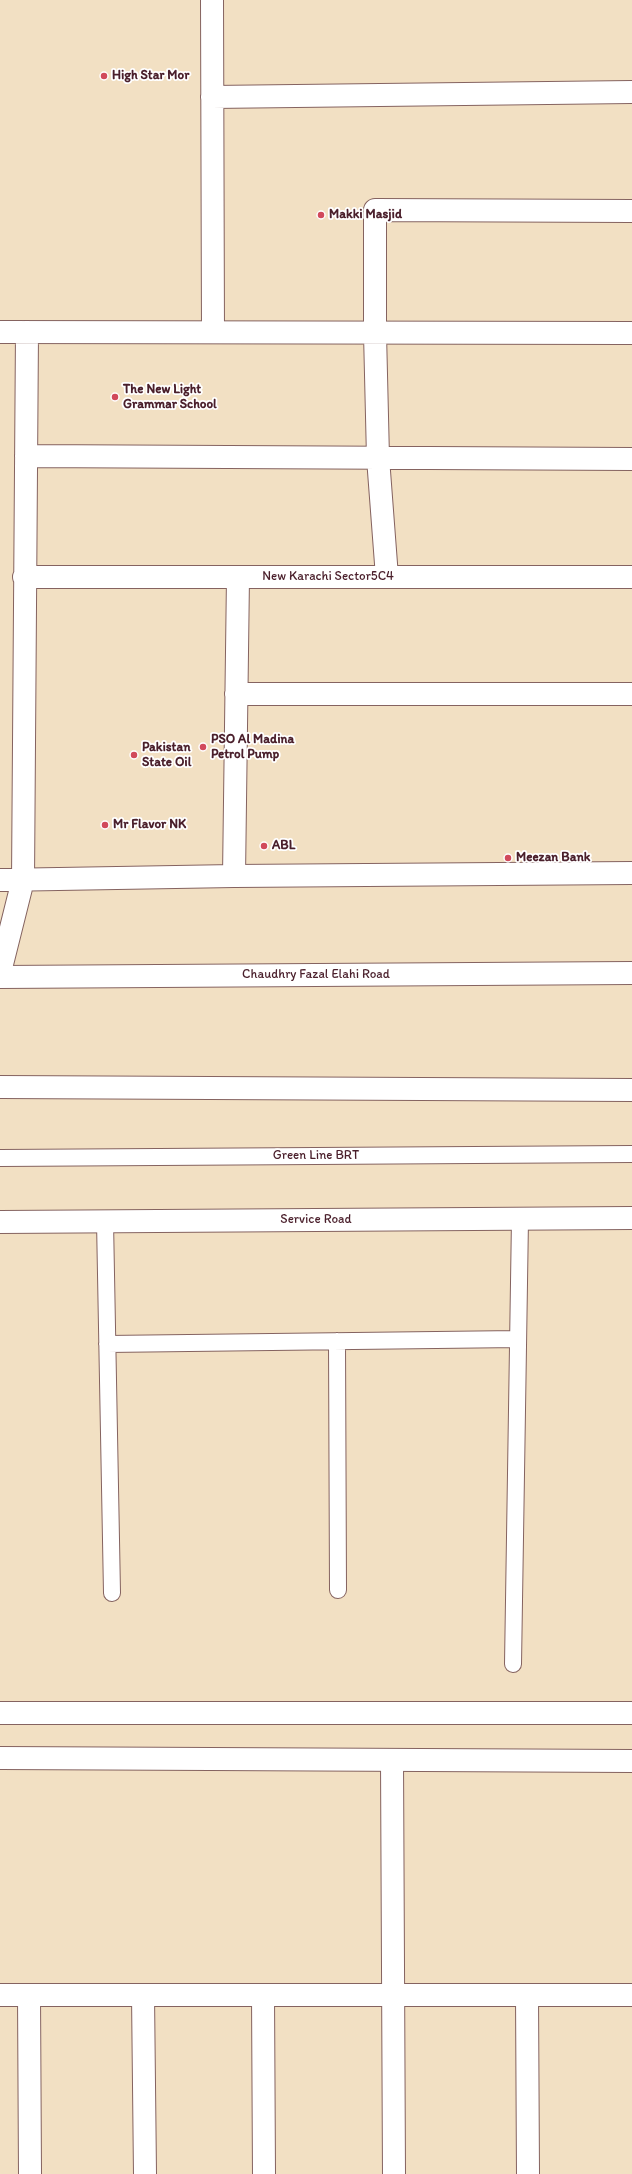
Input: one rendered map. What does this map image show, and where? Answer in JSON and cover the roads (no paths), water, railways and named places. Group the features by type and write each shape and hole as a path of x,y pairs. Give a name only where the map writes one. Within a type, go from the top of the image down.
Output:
{"street":[{"path":"212,0 213,332"},
{"path":"212,97 632,92"},
{"path":"387,577 378,458 374,333 375,210 632,211"},
{"path":"0,332 632,333"},
{"path":"0,972 23,880 24,578 27,332"},
{"path":"26,456 632,459"},
{"path":"234,876 238,577"},
{"name":"New Karachi Sector5C4","path":"24,578 632,577"},
{"path":"236,694 632,694"},
{"path":"0,880 234,876 632,873"},
{"name":"Chaudhry Fazal Elahi Road","path":"0,977 629,970"},
{"path":"0,1087 632,1090"},
{"name":"Service Road","path":"0,1222 632,1218"},
{"path":"0,1713 632,1713"},
{"path":"0,1758 632,1761"},
{"path":"392,1760 394,2174"},
{"path":"0,1995 632,1995"},
{"path":"29,1995 30,2174"},
{"path":"143,1995 145,2174"},
{"path":"263,1995 264,2174"},
{"path":"527,1995 528,2174"}],"lane":[{"name":"Green Line BRT","path":"0,1158 632,1154"},
{"path":"513,1664 520,1219"},
{"path":"105,1221 112,1593"},
{"path":"107,1344 518,1339"},
{"path":"337,1341 338,1590"}],"place":[{"name":"High Star Mor","path":"104,76"},
{"name":"Makki Masjid","path":"321,215"},
{"name":"The New Light Grammar School","path":"115,397"},
{"name":"PSO Al Madina Petrol Pump","path":"203,747"},
{"name":"Pakistan State Oil","path":"134,755"},
{"name":"Mr Flavor NK","path":"105,825"},
{"name":"ABL","path":"264,846"},
{"name":"Meezan Bank","path":"508,858"}]}
